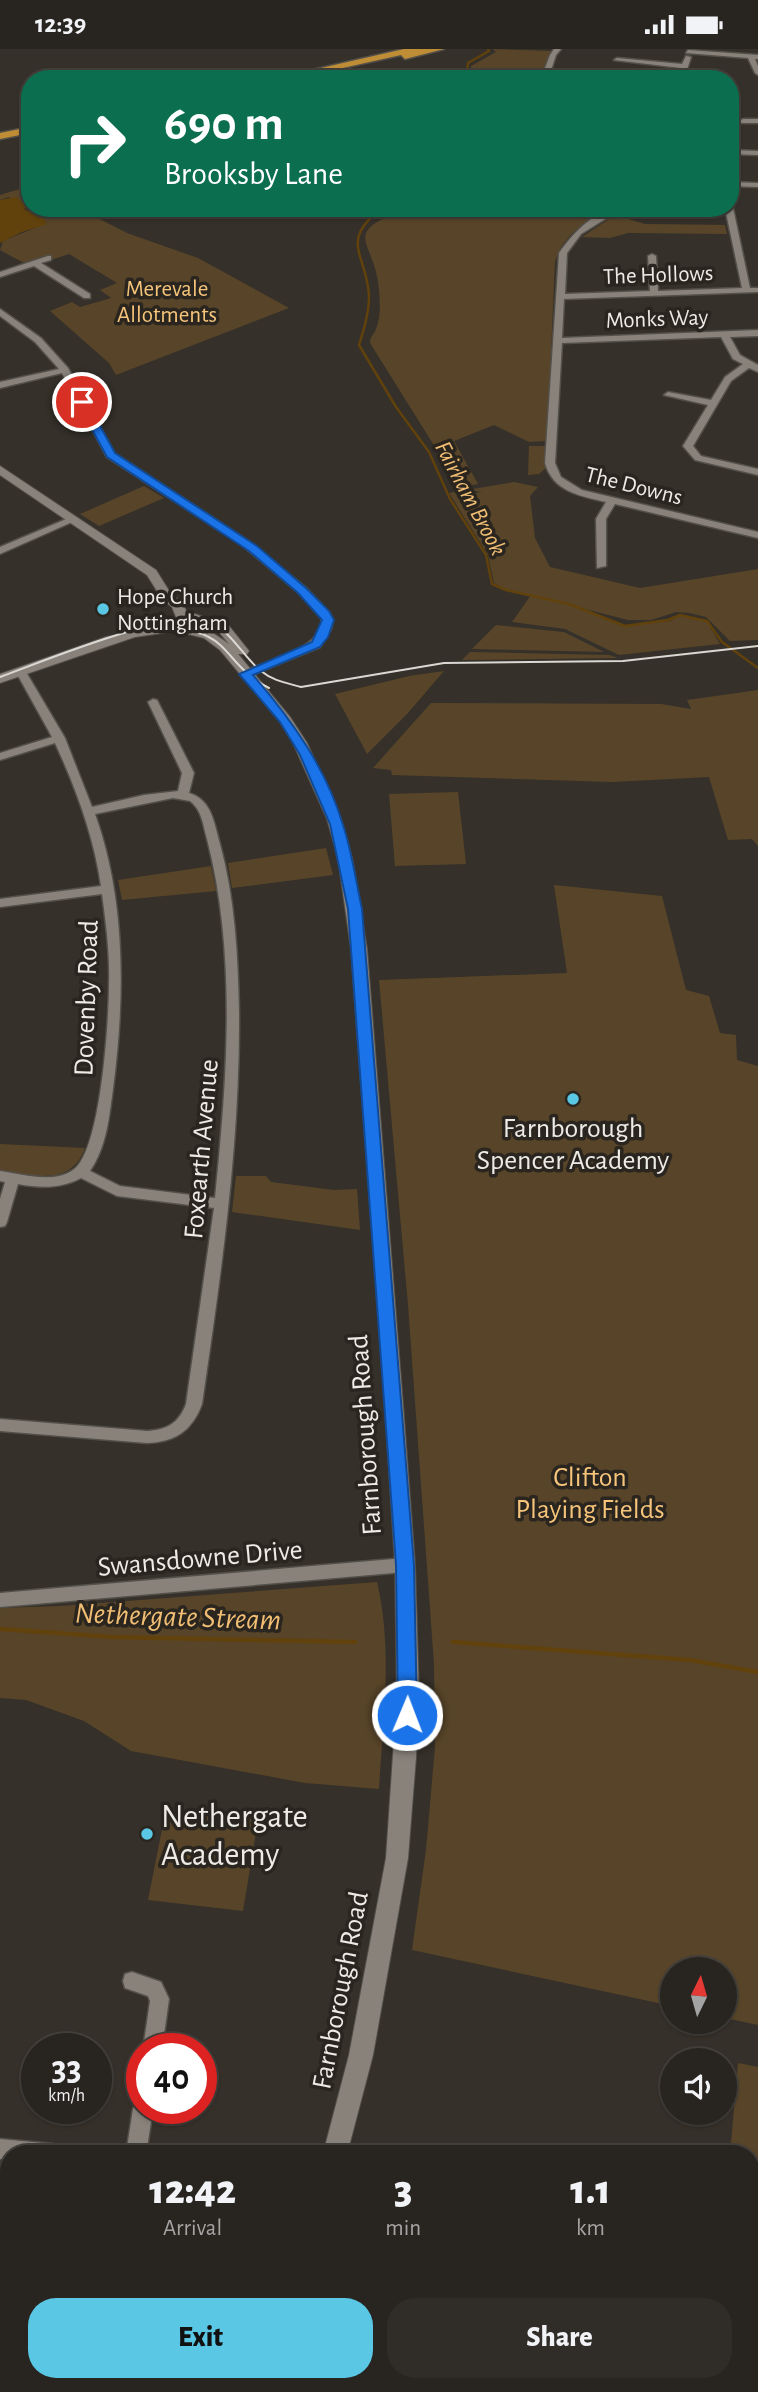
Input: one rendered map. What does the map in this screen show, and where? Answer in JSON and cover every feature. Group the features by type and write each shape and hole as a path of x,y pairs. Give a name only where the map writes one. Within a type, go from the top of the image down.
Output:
{"highway":[{"path":"307,70 398,49"},
{"path":"335,70 417,49"},
{"path":"342,70 442,50"},
{"path":"0,138 21,132"},
{"path":"0,138 21,136"}],"street":[{"path":"548,70 558,49"},
{"path":"683,70 687,51 754,57 758,72"},
{"path":"617,60 631,59 685,66"},
{"path":"743,121 758,121"},
{"path":"739,152 758,153"},
{"path":"739,184 758,185"},
{"name":"The Downs","path":"602,217 586,225 567,245 561,260 551,468 555,477 571,489 612,501 758,535"},
{"path":"731,217 747,291"},
{"path":"642,255 657,256 654,294"},
{"path":"0,275 48,258"},
{"path":"34,263 87,296"},
{"name":"The Hollows","path":"559,297 758,290"},
{"path":"0,312 38,340 65,370 110,455 253,548 325,614 328,620 326,629 316,645 251,671"},
{"name":"Monks Way","path":"557,341 758,333"},
{"path":"724,334 732,354 758,369"},
{"path":"747,365 728,379 688,443 690,452 702,459 758,472"},
{"path":"0,385 65,370"},
{"path":"668,394 713,403"},
{"path":"0,470 152,573 166,596 164,602 175,621 0,679"},
{"path":"612,501 601,519 601,562 615,559"},
{"path":"0,551 74,519"},
{"path":"14,545 25,552"},
{"name":"Farnborough Road","path":"175,621 218,640 283,702 285,720 306,755 337,824 355,909 405,1565 408,1696 397,1858 361,2055 337,2145"},
{"name":"Dovenby Road","path":"21,671 59,738 91,811 109,889 116,968 111,1059 94,1147 89,1163 81,1172"},
{"path":"91,811 183,794 188,773 153,702"},
{"path":"0,757 59,738"},
{"name":"Foxearth Avenue","path":"0,1425 147,1437 168,1435 183,1426 194,1404 223,1204 233,1037 228,916 218,860 202,805 195,798 183,794"},
{"path":"0,903 109,889"},
{"path":"0,1222 7,1177 56,1182 81,1172 117,1191 223,1204"},
{"name":"Swansdowne Drive","path":"0,1600 405,1565"},
{"path":"132,1981 154,1989 160,1999 155,2033"},
{"path":"137,2145 141,2124"}],"green space":[{"path":"493,49 552,51 545,70 471,70 471,66 496,52"},
{"name":"Merevale Allotments","path":"21,183 21,205 9,197 0,200 0,195 20,189"},
{"name":"Merevale Allotments","path":"40,217 96,217 127,233 198,258 289,308 116,375 109,363 50,311 72,302 80,307 111,298 100,290 117,283 69,254 51,260 44,256 24,263 0,250 3,241 47,223"},
{"path":"386,217 597,217 571,235 555,262 547,441 529,442 494,425 454,441 478,484 460,487 370,343 380,310 376,273 365,240 373,225"},
{"path":"612,217 645,224 725,225 727,234 628,233 610,238 582,237"},
{"path":"529,446 547,446 546,468 539,474 528,475"},
{"path":"514,482 538,487 530,496 535,538 550,567 640,588 758,569 758,640 730,641 706,617 689,613 676,612 651,620 628,620 506,589 494,583 488,555 449,493 464,490 468,494 482,492 467,490"},
{"path":"144,486 164,498 99,526 80,514"},
{"path":"531,595 569,604 624,626 670,621 682,615 707,622 720,644 619,655 565,629 512,622"},
{"path":"496,625 564,632 604,652 472,649"},
{"path":"470,652 609,655 618,658 462,660"},
{"path":"444,671 408,713 367,754 335,694 409,676"},
{"path":"758,690 758,846 752,839 728,840 709,777 612,782 392,775 391,770 373,768 431,703 661,704 691,709 687,700"},
{"path":"458,792 466,864 395,866 389,794"},
{"path":"326,848 333,875 232,888 228,863"},
{"path":"211,866 216,891 122,900 118,880"},
{"name":"Clifton Playing Fields","path":"554,885 662,896 686,990 709,996 720,1033 736,1035 737,1060 758,1066 758,2025 737,2021 737,1957 660,1957 660,2003 412,1950 426,1850 435,1747 434,1664 408,1305 379,980 567,973"},
{"path":"0,1144 85,1148 71,1169 50,1176 38,1176 0,1171"},
{"path":"236,1176 266,1176 271,1182 334,1190 357,1189 360,1230 232,1212"},
{"path":"377,1582 386,1659 379,1789 305,1783 131,1751 84,1721 26,1700 0,1698 0,1608 61,1606"},
{"path":"166,1809 258,1820 243,1911 148,1900"},
{"path":"738,2063 758,2067 758,2145 731,2145 733,2125 737,2125"}],"shaded area":[{"path":"16,197 21,201 21,217 41,217 47,224 0,243 0,200"}],"waterway":[{"name":"Fairham Brook","path":"467,70 468,63 489,51 488,49"},
{"name":"Fairham Brook","path":"372,217 361,230 358,240 369,296 359,345 396,407 429,452 450,499 486,555 492,584 506,590 569,604 625,626 668,620 680,615 707,621 722,642 758,668"},
{"name":"Nethergate Stream","path":"0,1629 113,1637 355,1642"},
{"name":"Nethergate Stream","path":"453,1642 690,1660 758,1672"}],"tram line":[{"path":"0,677 107,638 168,622 193,620 219,627 266,674 301,687 444,663 623,661 758,646"},
{"path":"163,630 202,634 214,640 241,668 269,688"}],"place":[{"name":"Hope Church Nottingham","path":"103,609"},
{"name":"Farnborough Spencer Academy","path":"573,1099"},
{"name":"Nethergate Academy","path":"147,1834"}],"route":[{"path":"82,402 110,455 253,548 302,590 328,620 316,645 245,674 285,720 306,755 337,824 355,909 405,1565 407,1715"}]}
